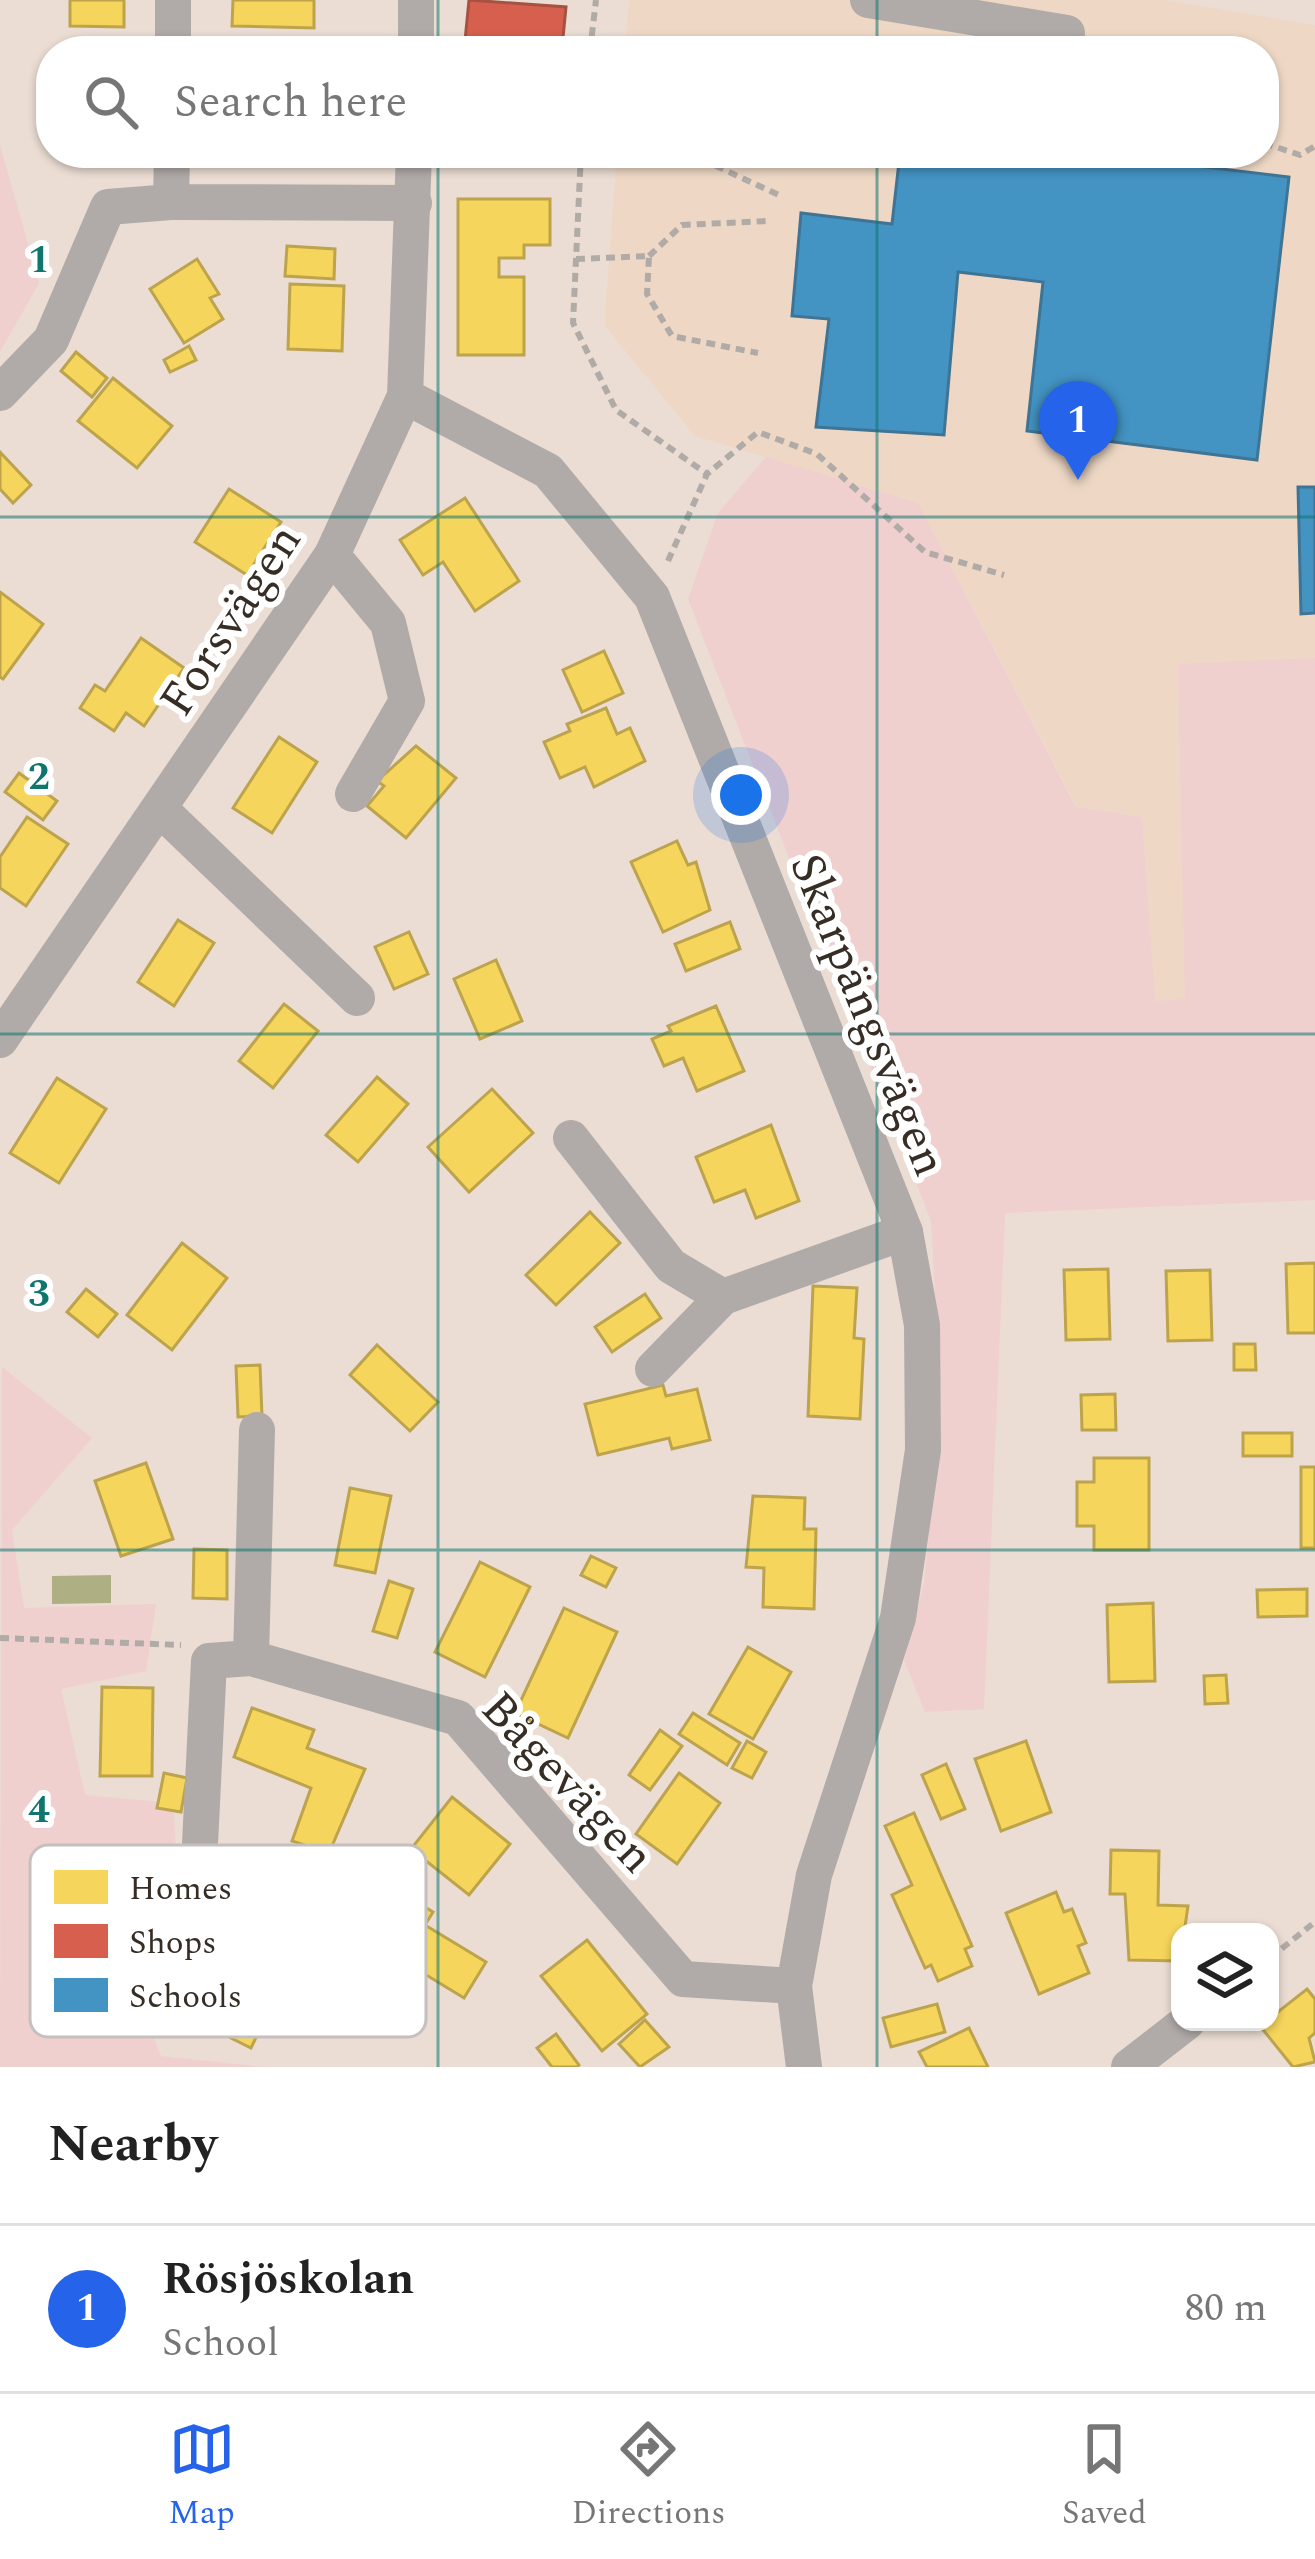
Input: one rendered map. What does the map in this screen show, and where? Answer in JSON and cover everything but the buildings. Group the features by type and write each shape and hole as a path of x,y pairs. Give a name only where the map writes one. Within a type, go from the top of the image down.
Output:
{"street":[{"path":"172,36 173,0"},
{"path":"416,0 416,36"},
{"path":"868,0 1066,32"},
{"path":"171,202 172,168"},
{"name":"Forsvägen","path":"0,1040 332,555 406,396 415,168"},
{"path":"0,393 51,340 108,207 171,202 414,203"},
{"name":"Skarpängsvägen","path":"406,396 548,471 652,597 905,1232 922,1325 923,1450 898,1618 814,1875 794,1986 804,2067"},
{"path":"332,555 388,623 407,700 352,794"},
{"path":"160,809 357,998"},
{"path":"572,1138 671,1266 723,1297"},
{"name":"Skarpängsvägen","path":"652,1369 723,1297 905,1232"},
{"path":"251,1658 257,1430"},
{"name":"Bågevägen","path":"209,1661 251,1658 458,1718 683,1979 794,1986"},
{"path":"200,1845 209,1661"},
{"path":"1129,2067 1175,2031"}],"path":[{"path":"592,36 596,0"},
{"path":"1279,148 1300,155 1315,146"},
{"path":"580,168 573,323 616,410 707,475"},
{"path":"721,168 782,196"},
{"path":"576,259 649,256 682,225 767,221"},
{"path":"649,256 647,293 672,336 758,353"},
{"path":"652,597 707,475 758,432 817,454 925,552 1004,575"},
{"path":"0,1638 175,1641 209,1661"},
{"path":"1279,1951 1315,1922"}],"shaded area":[{"path":"629,0 1167,0 1315,25 1315,996 1154,1001 1142,817 1077,807 918,503 695,436 604,325 616,168 1279,168 1279,36 626,36"},
{"path":"0,145 39,283 0,352"},
{"path":"766,457 918,503 1076,807 1142,817 1155,1001 1185,999 1178,664 1315,658 1315,1200 1005,1213 984,1709 925,1712 904,1660 924,1583 941,1402 931,1221 688,599 718,513"},
{"path":"2,1367 92,1438 12,1530 24,1608 156,1604 146,1671 61,1689 85,1795 173,1803 176,1845 30,1845 30,2037 154,2037 161,2056 262,2067 0,2067"},
{"path":"111,1575 111,1603 52,1604 52,1576"}],"place":[{"name":"Rösjöskolan","path":"1078,480"}]}
